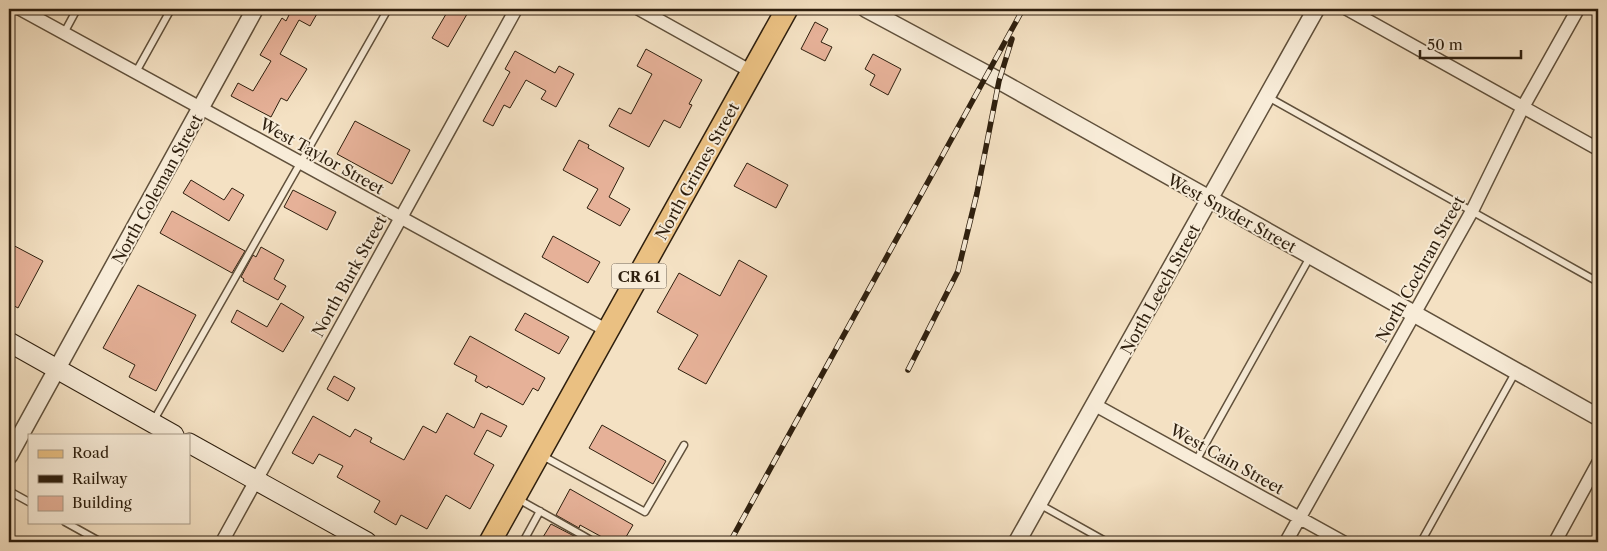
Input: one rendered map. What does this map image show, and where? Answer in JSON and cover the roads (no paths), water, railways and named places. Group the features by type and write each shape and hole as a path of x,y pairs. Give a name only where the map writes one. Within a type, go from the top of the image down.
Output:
{"main road":[{"name":"North Grimes Street","path":"490,542 787,9"},
{"path":"9,342 172,434"},
{"path":"190,444 367,542"}],"street":[{"name":"West Taylor Street","path":"20,9 608,331"},
{"name":"North Coleman Street","path":"9,456 256,9"},
{"name":"North Burk Street","path":"222,542 516,9"},
{"path":"639,9 752,72"},
{"name":"West Snyder Street","path":"866,9 987,74 1598,417"},
{"name":"North Leech Street","path":"1018,542 1316,9"},
{"path":"1347,9 1598,148"},
{"name":"North Cochran Street","path":"1286,542 1472,211 1523,107 1578,9"},
{"name":"West Cain Street","path":"1095,405 1344,542"},
{"path":"1555,542 1598,463"}],"lane":[{"path":"64,33 77,9"},
{"path":"136,72 171,9"},
{"path":"152,423 388,9"},
{"path":"1592,9 1598,12"},
{"path":"1267,97 1598,282"},
{"path":"1196,461 1310,256"},
{"path":"1421,542 1516,372"},
{"path":"539,454 644,512 684,446"},
{"path":"9,491 28,501"},
{"path":"515,498 594,542"},
{"path":"1039,504 1107,542"},
{"path":"523,542 540,511"},
{"path":"68,524 91,540 101,542"},
{"path":"578,542 582,535"}],"railway":[{"path":"730,542 1023,9"},
{"path":"908,370 958,271 977,193 999,81 1012,39"}]}
